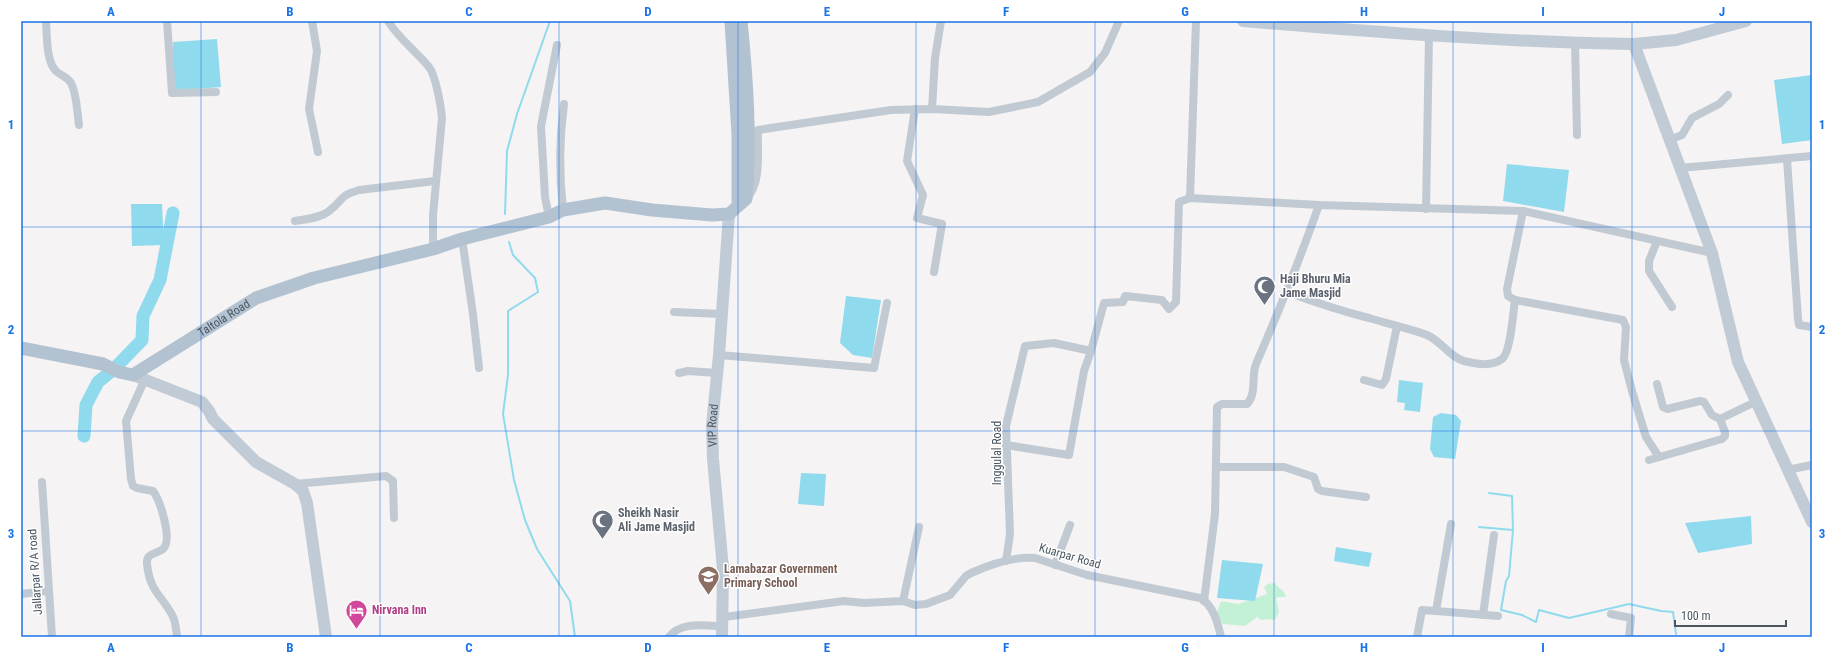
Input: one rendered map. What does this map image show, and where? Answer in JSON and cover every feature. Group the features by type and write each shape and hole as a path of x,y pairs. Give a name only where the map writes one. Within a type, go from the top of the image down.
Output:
{"main road":[{"path":"731,21 739,60 749,134 738,207"},
{"path":"739,60 742,21"},
{"name":"Taltola Road","path":"139,377 256,298 314,278 433,249 549,217 563,210 605,203 652,210 712,216 738,207"},
{"path":"21,348 103,364 119,372 139,377"}],"street":[{"path":"46,21 50,62 56,71 65,76 71,83 79,125"},
{"path":"167,21 172,93 216,92"},
{"path":"312,21 317,51 309,110 318,152"},
{"path":"388,21 400,39 429,67 440,103 442,118 435,181 433,249"},
{"path":"932,109 935,58 941,21"},
{"path":"738,207 753,192 756,177 758,130 891,110 932,109 989,112 1038,102 1090,72 1105,52 1119,21"},
{"path":"1190,198 1196,21"},
{"path":"1243,21 1429,35 1575,43 1634,44 1676,40 1746,21"},
{"path":"1426,209 1429,35"},
{"path":"1575,43 1577,135"},
{"path":"1634,44 1712,253 1738,362 1812,522"},
{"path":"549,217 545,196 541,126 557,45"},
{"path":"1669,140 1682,135 1692,118 1719,104 1728,95"},
{"path":"563,210 559,166 560,135 564,104"},
{"path":"915,110 907,161 922,195 917,218 942,224 934,272"},
{"path":"1680,168 1812,156"},
{"path":"1787,159 1798,319 1800,325 1812,327"},
{"path":"295,221 326,213 342,196 359,190 435,181"},
{"path":"1006,445 1069,455 1084,371 1104,303 1123,302 1125,296 1162,300 1169,309 1176,302 1179,202 1190,198 1426,209 1470,208 1523,210 1712,253"},
{"path":"1221,637 1211,609 1204,601 1215,514 1217,407 1222,404 1247,404 1250,401 1252,396 1254,369 1287,292 1319,205"},
{"name":"VIP Road","path":"723,627 721,537 712,443 722,314 738,207"},
{"path":"1523,210 1507,289 1508,296 1515,300 1623,320 1626,327 1624,360 1630,383 1646,437 1659,457"},
{"path":"462,240 479,368"},
{"path":"1657,241 1649,261 1649,271 1672,307"},
{"path":"1287,292 1338,310 1428,335 1450,351 1454,358 1483,364 1496,362 1503,358 1507,350 1515,300"},
{"path":"719,355 874,368 887,303"},
{"path":"674,312 722,314"},
{"path":"1364,380 1382,385 1386,379 1397,326"},
{"name":"Inggulal Road","path":"1006,561 1010,534 1006,426 1025,346 1054,343 1091,351"},
{"path":"679,373 688,371 717,373"},
{"path":"177,637 172,614 155,592 147,563 148,557 151,553 163,549 166,544 167,540 164,518 153,491 133,486 131,479 126,421 139,377 202,402 209,410 213,419 256,462 295,484 303,491 307,504 326,637"},
{"path":"1649,460 1722,439 1725,436 1720,419 1712,415 1704,402 1700,401 1667,408 1663,407 1657,384"},
{"path":"1720,419 1756,402"},
{"path":"1787,470 1812,465"},
{"path":"1216,467 1284,467 1314,476 1318,489 1322,491 1366,497"},
{"path":"295,484 386,476 393,481 394,518"},
{"name":"Jallarpar R/A road","path":"42,482 52,637"},
{"path":"1436,611 1450,524"},
{"path":"1055,565 1070,525"},
{"path":"903,601 919,527"},
{"path":"1483,615 1494,535"},
{"name":"Kuarpar Road","path":"669,637 673,632 682,627 723,627 844,601 864,603 903,601 915,606 936,602 950,595 966,576 981,569 1021,558 1035,558 1087,575 1200,598 1204,601"},
{"path":"21,594 48,591"},
{"path":"1417,637 1422,610 1498,616"},
{"path":"1611,614 1631,618 1629,637"}],"green space":[{"path":"1274,583 1284,592 1286,597 1278,597 1276,599 1279,612 1275,620 1261,620 1257,617 1245,626 1223,624 1216,615 1221,601 1238,604 1267,594 1264,587 1268,584"}],"water":[{"path":"217,39 221,87 172,91 173,42"},
{"path":"1812,75 1812,140 1782,144 1774,80"},
{"path":"1507,164 1569,170 1564,212 1503,201"},
{"path":"131,204 162,204 164,245 132,246"},
{"path":"846,296 881,300 872,358 853,355 840,343"},
{"path":"1399,380 1423,383 1420,412 1404,410 1405,403 1397,402"},
{"path":"1441,413 1456,415 1461,421 1455,459 1434,457 1430,449 1433,417"},
{"path":"801,473 826,474 824,506 798,504"},
{"path":"1751,516 1752,544 1698,553 1685,523"},
{"path":"1336,547 1372,553 1369,567 1334,561"},
{"path":"1222,560 1263,564 1255,601 1217,598"}],"waterway":[{"path":"505,214 507,151 517,114 550,21"},
{"path":"84,436 86,405 98,382 114,369 142,340 143,316 160,280 173,213"},
{"path":"509,242 513,255 535,278 538,292 508,311 508,375 503,414 514,480 525,520 537,549 570,601 575,637"},
{"path":"1479,527 1513,530 1512,496 1489,493"},
{"path":"1513,530 1509,576 1506,581 1501,610 1522,615 1536,622 1539,610 1569,618 1629,604 1673,612 1676,634"}],"place":[{"name":"Haji Bhuru Mia Jame Masjid","path":"1264,306"},
{"name":"Sheikh Nasir Ali Jame Masjid","path":"602,540"},
{"name":"Lamabazar Government Primary School","path":"709,596"},
{"name":"Nirvana Inn","path":"357,630"}]}
